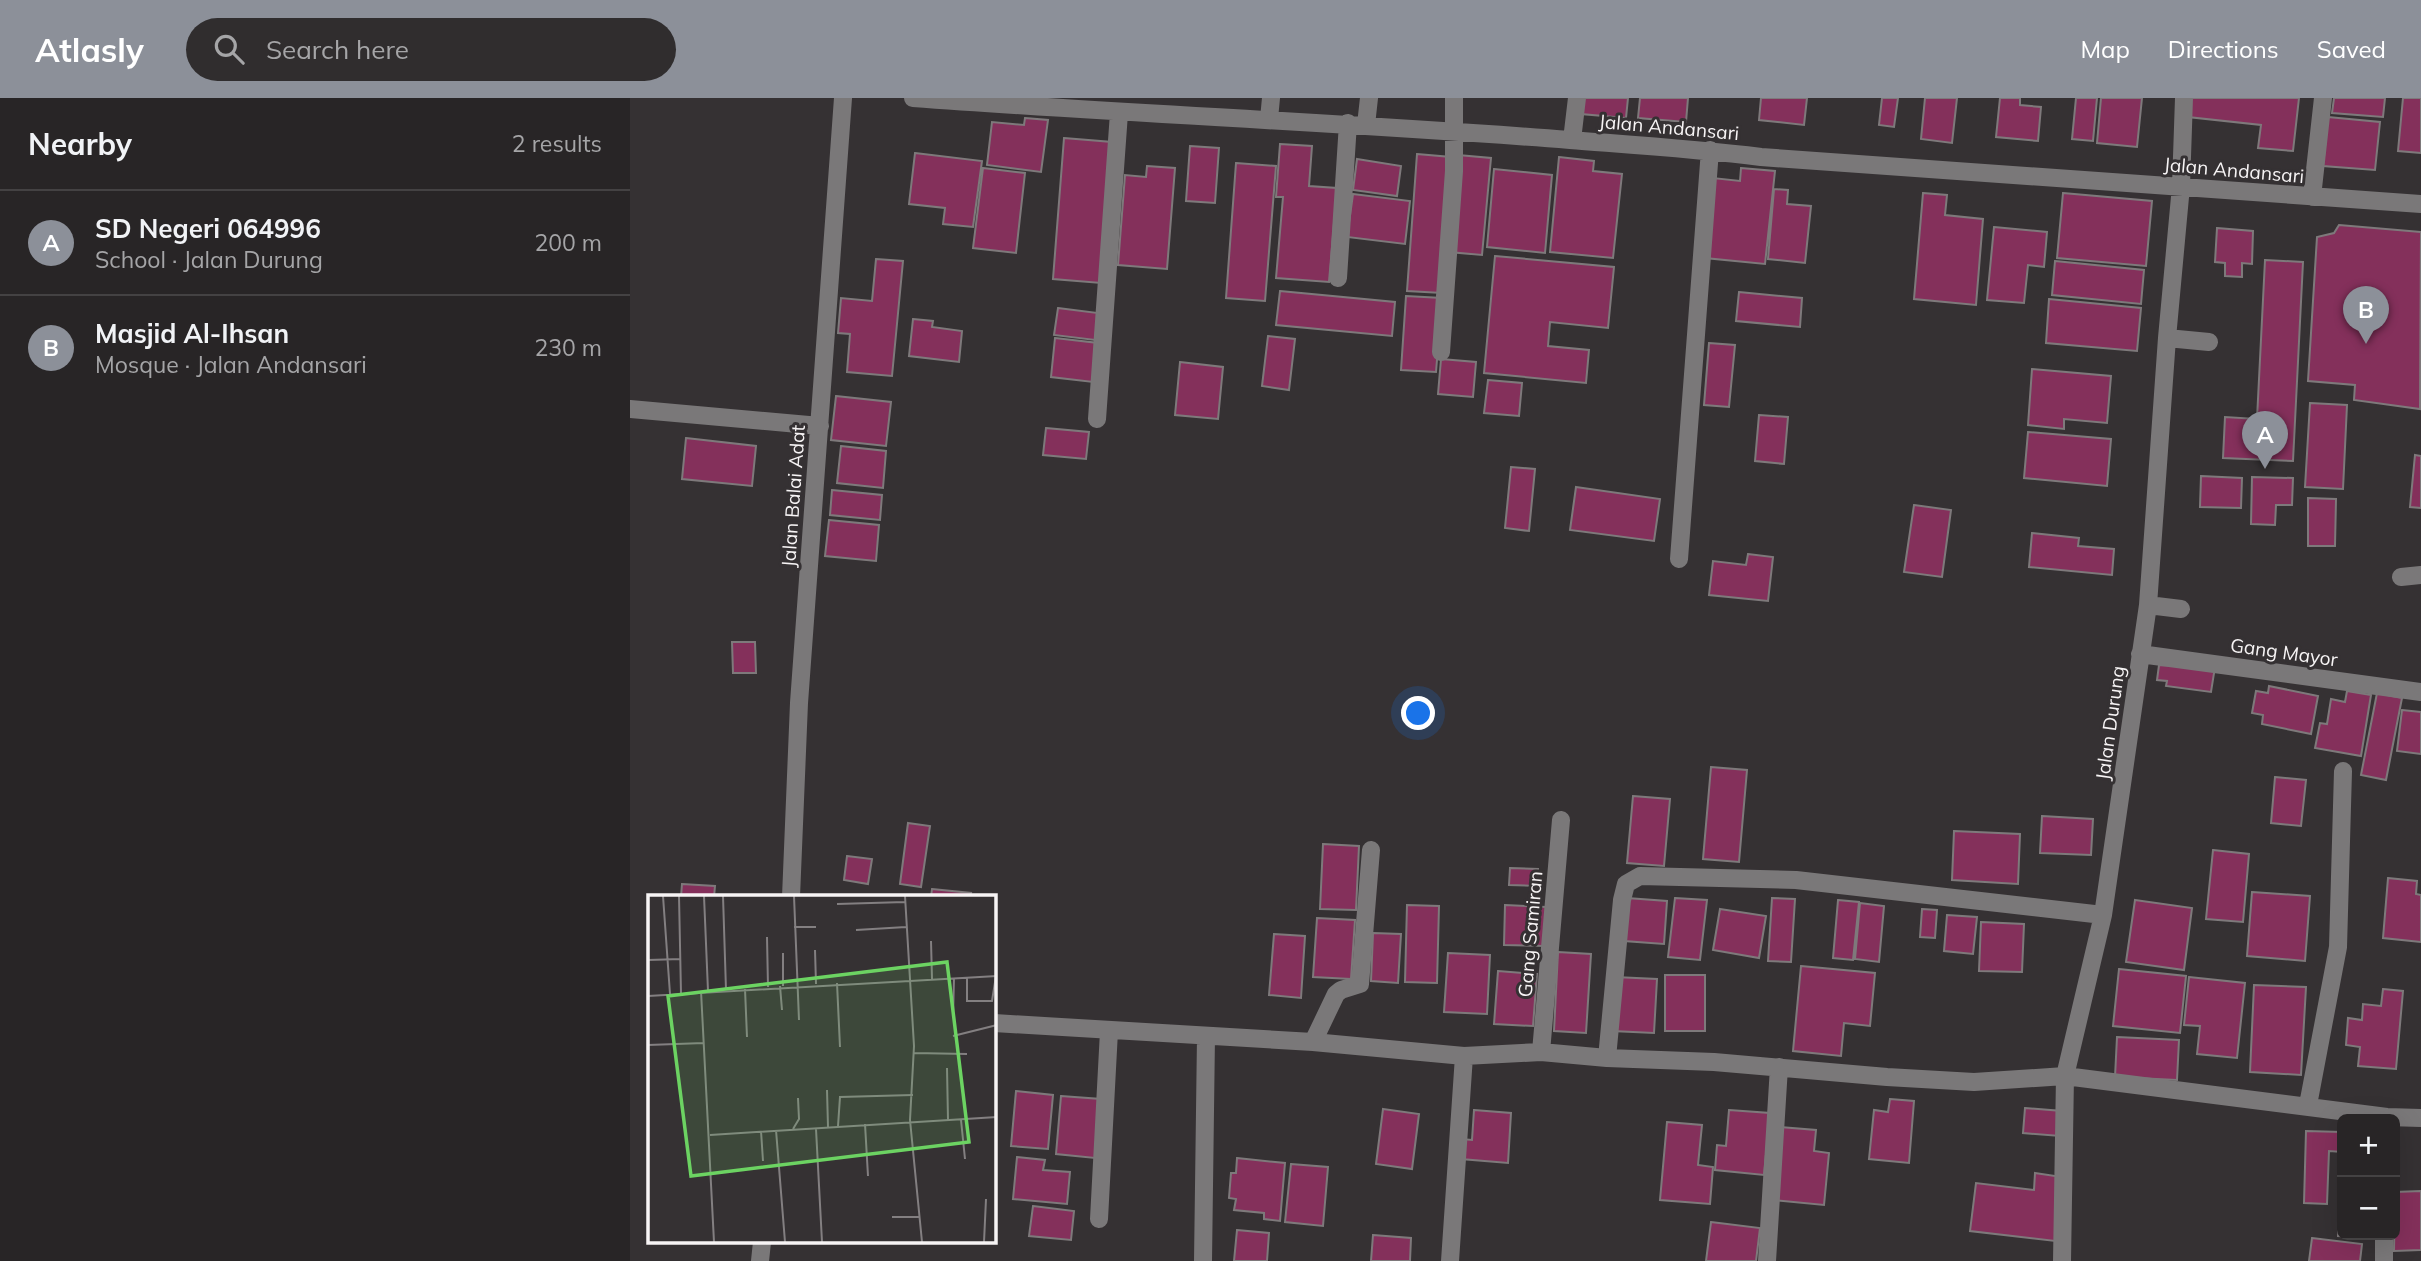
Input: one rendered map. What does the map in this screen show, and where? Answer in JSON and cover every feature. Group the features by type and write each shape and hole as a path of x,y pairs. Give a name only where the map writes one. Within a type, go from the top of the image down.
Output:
{"street":[{"name":"Jalan Balai Adat","path":"791,895 799,703 843,98"},
{"name":"Jalan Andansari","path":"913,98 1001,101 1119,113 1189,114 1454,130 1710,150 1761,157 2421,204"},
{"path":"1269,119 1271,98"},
{"path":"1338,278 1357,124 1369,98"},
{"path":"1441,352 1454,171 1454,98"},
{"path":"1572,140 1577,98"},
{"name":"Jalan Durung","path":"2062,1261 2065,1076 2103,915 2148,605 2181,186 2184,98"},
{"path":"2312,197 2323,98"},
{"path":"1097,419 1119,113"},
{"path":"1679,559 1710,150"},
{"path":"2167,338 2209,342"},
{"path":"630,409 820,426"},
{"path":"2401,577 2421,575"},
{"path":"2148,605 2181,609"},
{"name":"Gang Mayor","path":"2140,654 2421,691"},
{"path":"2308,1105 2338,947 2343,771"},
{"name":"Gang Samiran","path":"1541,1052 1561,820"},
{"path":"1313,1042 1336,994 1360,984 1371,850"},
{"path":"1607,1058 1622,900 1626,884 1640,876 1796,880 2103,915"},
{"path":"996,1023 1313,1042 1464,1056 1541,1052 1607,1058 1779,1066 1887,1077 1974,1082 2065,1076 2363,1114"},
{"path":"1099,1219 1109,1031"},
{"path":"1203,1261 1206,1036"},
{"path":"1450,1261 1464,1056"},
{"path":"1767,1261 1779,1066"},
{"path":"2400,1118 2421,1118"},
{"path":"2384,1240 2384,1261"}],"building":[{"path":"1583,98 1628,98 1626,118 1581,114"},
{"path":"1640,98 1688,98 1686,122 1638,118"},
{"path":"1761,98 1807,98 1804,125 1759,120"},
{"path":"1882,98 1898,98 1894,127 1879,125"},
{"path":"1925,98 1957,98 1952,143 1921,139"},
{"path":"2000,98 2020,98 2020,105 2041,107 2038,141 1996,137"},
{"path":"2076,98 2097,98 2093,141 2072,139"},
{"path":"2101,98 2142,98 2137,147 2097,143"},
{"path":"2190,98 2299,98 2293,151 2258,148 2261,125 2188,117"},
{"path":"2334,98 2385,98 2383,117 2332,113"},
{"path":"2403,98 2421,98 2421,153 2398,151"},
{"path":"2328,117 2380,122 2375,170 2323,166"},
{"path":"1025,118 1048,120 1041,172 987,165 992,122 1024,125"},
{"path":"1064,138 1112,142 1101,283 1053,279"},
{"path":"1280,144 1312,146 1309,186 1337,188 1329,282 1276,278 1283,197 1276,197"},
{"path":"1190,146 1219,148 1215,203 1186,201"},
{"path":"915,153 982,161 973,227 943,224 945,208 909,204"},
{"path":"1417,154 1451,157 1442,293 1407,291"},
{"path":"1458,155 1491,158 1482,255 1449,252"},
{"path":"1559,157 1594,161 1593,171 1622,174 1613,258 1550,252"},
{"path":"1357,159 1401,166 1397,196 1353,190"},
{"path":"1236,163 1276,166 1265,301 1226,298"},
{"path":"1147,166 1175,168 1167,269 1118,265 1125,175 1146,177"},
{"path":"983,168 1025,173 1016,253 973,248"},
{"path":"1741,168 1775,171 1765,264 1705,258 1713,178 1740,181"},
{"path":"1494,169 1552,175 1545,253 1487,247"},
{"path":"1774,189 1788,190 1787,204 1811,206 1805,263 1768,259"},
{"path":"1923,193 1947,195 1945,215 1983,219 1976,305 1914,299"},
{"path":"2063,193 2152,201 2146,266 2057,258"},
{"path":"1353,194 1410,201 1405,244 1347,237"},
{"path":"2339,225 2421,232 2420,409 2354,400 2355,385 2308,381 2317,237 2334,233"},
{"path":"1994,227 2047,232 2044,267 2028,265 2024,303 1987,300"},
{"path":"2217,228 2253,231 2252,264 2242,263 2242,277 2225,276 2225,263 2215,262"},
{"path":"1495,256 1614,267 1608,328 1550,322 1548,346 1589,350 1586,383 1484,373"},
{"path":"876,259 903,261 892,376 847,372 850,334 838,333 841,298 872,301"},
{"path":"2265,260 2303,262 2293,461 2223,458 2225,417 2257,419"},
{"path":"2055,261 2144,270 2141,304 2052,295"},
{"path":"1280,291 1395,302 1392,336 1276,325"},
{"path":"1739,292 1802,298 1800,327 1736,321"},
{"path":"1406,296 1442,298 1436,372 1401,370"},
{"path":"2049,299 2141,308 2137,351 2046,343"},
{"path":"1058,308 1098,313 1095,340 1054,335"},
{"path":"913,319 933,321 932,327 962,331 959,362 909,356"},
{"path":"1268,336 1295,339 1289,390 1262,386"},
{"path":"1055,338 1098,343 1093,382 1051,377"},
{"path":"1709,343 1735,345 1729,407 1704,405"},
{"path":"1441,359 1476,362 1473,397 1438,394"},
{"path":"1180,362 1223,367 1218,419 1175,415"},
{"path":"2032,369 2111,376 2107,423 2064,419 2064,429 2028,425"},
{"path":"1488,380 1522,383 1519,416 1484,413"},
{"path":"836,396 891,402 886,446 831,440"},
{"path":"2310,403 2347,405 2343,489 2305,487"},
{"path":"1759,415 1788,417 1784,464 1755,461"},
{"path":"1046,428 1089,432 1086,459 1043,455"},
{"path":"2028,432 2111,439 2107,486 2024,478"},
{"path":"686,438 756,446 752,486 682,479"},
{"path":"841,446 886,451 883,488 837,483"},
{"path":"2415,455 2421,456 2421,508 2410,507"},
{"path":"1511,467 1535,469 1529,531 1505,528"},
{"path":"2201,476 2242,478 2241,508 2200,507"},
{"path":"2252,477 2293,478 2292,505 2276,505 2275,525 2251,524"},
{"path":"1576,487 1660,499 1654,541 1570,530"},
{"path":"832,490 882,495 880,520 830,515"},
{"path":"2308,498 2336,499 2335,546 2308,546"},
{"path":"1914,505 1951,510 1942,577 1904,572"},
{"path":"829,520 879,525 876,561 825,556"},
{"path":"2032,533 2079,538 2078,546 2114,549 2112,575 2029,567"},
{"path":"1748,554 1773,557 1768,601 1709,595 1713,561 1746,565"},
{"path":"732,642 755,642 756,673 733,673"},
{"path":"2159,665 2215,667 2211,692 2166,686 2167,681 2157,680"},
{"path":"2269,686 2318,696 2311,734 2262,724 2263,715 2252,713 2256,691 2268,693"},
{"path":"2347,691 2371,695 2361,756 2315,748 2320,723 2327,724 2331,699 2345,702"},
{"path":"2377,693 2402,698 2386,780 2361,775"},
{"path":"2402,710 2421,712 2421,754 2397,751"},
{"path":"1711,767 1747,770 1739,862 1703,859"},
{"path":"2275,777 2306,780 2301,826 2271,823"},
{"path":"1633,796 1670,799 1664,866 1627,863"},
{"path":"2042,816 2093,819 2091,855 2040,853"},
{"path":"908,823 930,826 921,887 900,884"},
{"path":"1954,831 2020,834 2018,884 1952,880"},
{"path":"1323,844 1359,846 1356,910 1320,909"},
{"path":"2213,850 2249,854 2243,922 2206,919"},
{"path":"847,856 872,859 868,884 844,880"},
{"path":"1510,868 1538,869 1537,886 1509,885"},
{"path":"2388,878 2417,881 2416,894 2421,895 2421,942 2383,938"},
{"path":"682,884 715,886 714,895 681,895"},
{"path":"932,889 971,893 970,895 931,895"},
{"path":"2252,892 2310,896 2305,961 2247,956"},
{"path":"1627,898 1667,901 1664,944 1624,941"},
{"path":"1675,898 1707,900 1700,960 1668,957"},
{"path":"1772,898 1795,899 1791,962 1768,961"},
{"path":"1838,900 1859,902 1853,960 1833,958"},
{"path":"2135,900 2192,908 2184,970 2126,962"},
{"path":"1860,903 1884,906 1879,962 1855,959"},
{"path":"1407,905 1439,906 1437,983 1405,982"},
{"path":"1505,905 1546,907 1544,946 1504,945"},
{"path":"1720,909 1766,916 1759,958 1713,950"},
{"path":"1922,909 1937,910 1935,938 1920,937"},
{"path":"1947,915 1977,917 1973,954 1944,951"},
{"path":"1317,918 1355,920 1351,979 1313,977"},
{"path":"1981,922 2024,924 2022,972 1979,971"},
{"path":"1373,933 1401,934 1398,983 1371,981"},
{"path":"1274,934 1305,936 1301,998 1269,995"},
{"path":"1558,952 1591,954 1586,1033 1554,1031"},
{"path":"1448,953 1490,955 1487,1014 1444,1012"},
{"path":"1801,966 1875,973 1870,1026 1844,1023 1841,1056 1793,1051"},
{"path":"2119,969 2186,976 2180,1033 2113,1026"},
{"path":"1498,971 1537,974 1533,1026 1494,1024"},
{"path":"1665,975 1705,975 1705,1031 1665,1031"},
{"path":"1615,977 1657,979 1654,1033 1612,1031"},
{"path":"2189,977 2245,983 2237,1058 2197,1054 2200,1026 2184,1025"},
{"path":"2254,985 2306,987 2301,1075 2250,1072"},
{"path":"2383,989 2403,991 2396,1069 2358,1066 2360,1047 2346,1045 2348,1018 2362,1020 2363,1004 2381,1006"},
{"path":"2117,1037 2179,1040 2177,1080 2115,1077"},
{"path":"1016,1091 1053,1095 1048,1149 1011,1146"},
{"path":"1061,1096 1101,1099 1095,1158 1056,1154"},
{"path":"1890,1099 1914,1101 1909,1163 1869,1159 1874,1110 1888,1112"},
{"path":"2025,1108 2062,1111 2060,1136 2023,1133"},
{"path":"1383,1109 1419,1114 1412,1169 1376,1164"},
{"path":"1474,1110 1511,1113 1508,1163 1461,1159 1462,1139 1472,1140"},
{"path":"1729,1110 1770,1113 1764,1175 1715,1170 1717,1145 1726,1146"},
{"path":"1667,1122 1702,1125 1698,1165 1713,1167 1710,1204 1660,1200"},
{"path":"1780,1127 1816,1130 1814,1151 1829,1153 1824,1205 1773,1200"},
{"path":"2306,1131 2337,1132 2337,1152 2329,1151 2327,1204 2304,1203"},
{"path":"1017,1157 1045,1160 1043,1170 1070,1172 1067,1204 1013,1199"},
{"path":"1237,1158 1285,1163 1280,1221 1264,1219 1264,1213 1234,1210 1236,1199 1229,1198 1231,1173 1236,1173"},
{"path":"1291,1164 1328,1167 1323,1226 1285,1222"},
{"path":"2035,1173 2062,1177 2055,1241 1970,1231 1976,1183 2034,1190"},
{"path":"2421,1191 2421,1250 2394,1251 2394,1240 2400,1240 2400,1192"},
{"path":"1033,1206 1074,1211 1071,1240 1029,1236"},
{"path":"1711,1222 1760,1228 1756,1261 1706,1261"},
{"path":"1237,1230 1269,1233 1267,1261 1234,1261"},
{"path":"1373,1235 1411,1238 1410,1261 1371,1261"},
{"path":"2312,1238 2362,1244 2360,1261 2309,1261"}],"place":[{"name":"Masjid Al-Ihsan","path":"2366,344"},
{"name":"SD Negeri 064996","path":"2265,469"}]}
